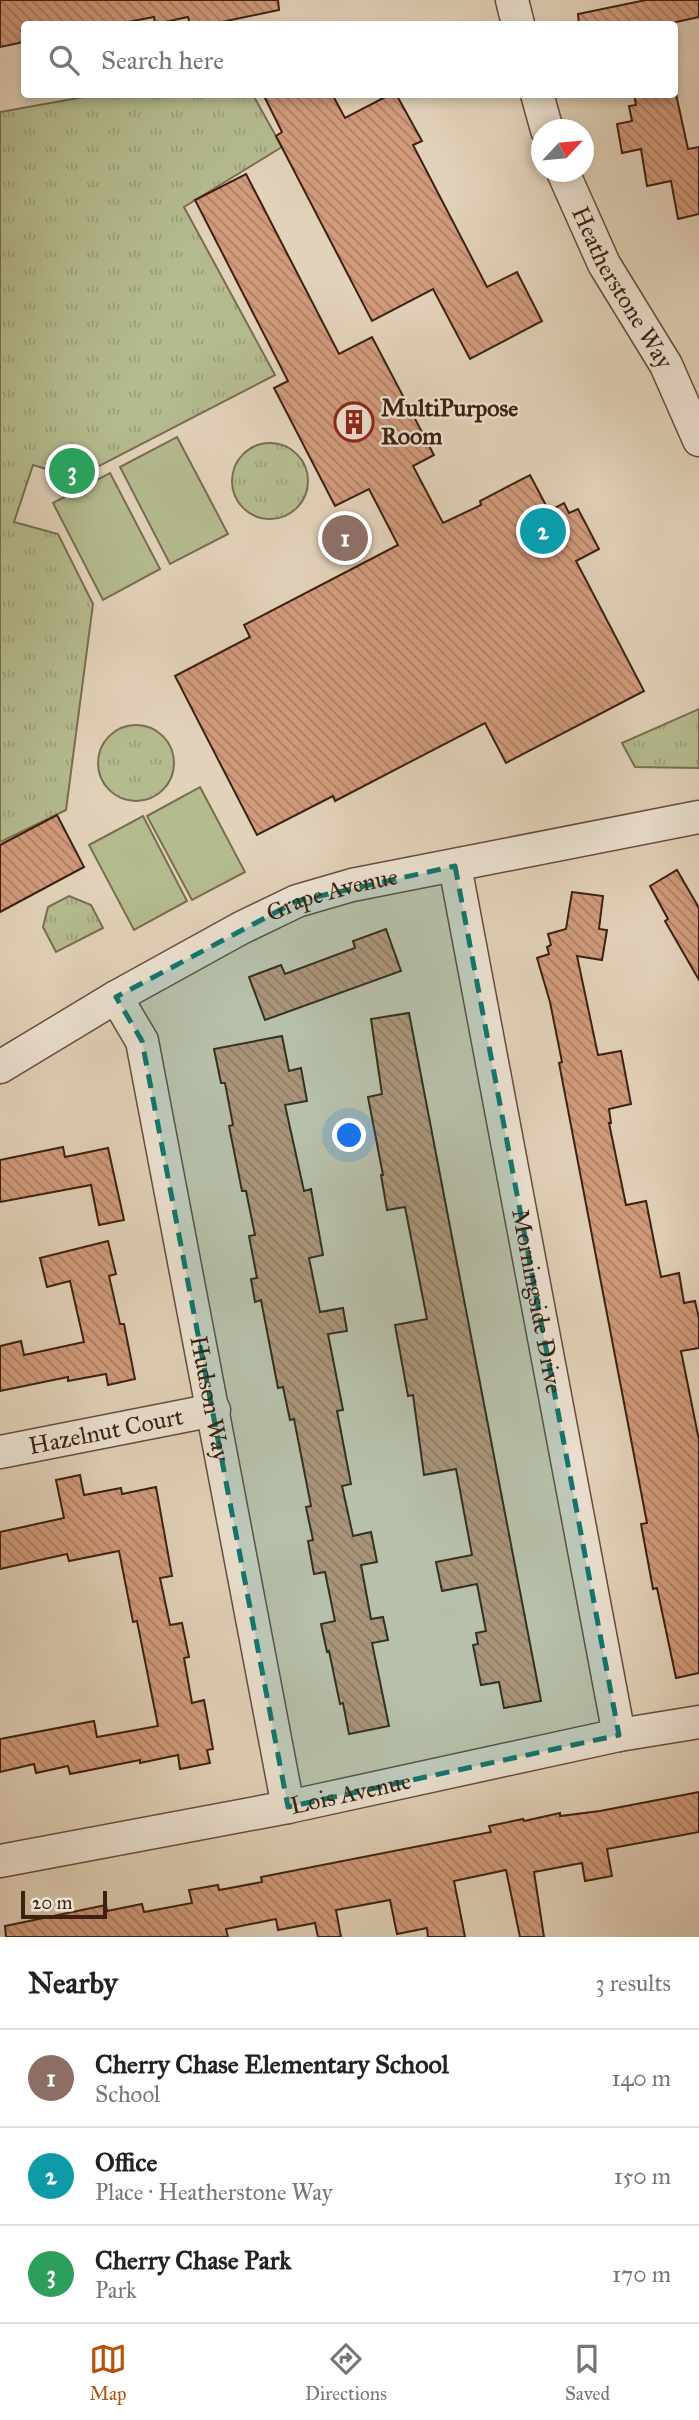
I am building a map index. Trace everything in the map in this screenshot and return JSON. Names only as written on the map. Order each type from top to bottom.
[{"type":"street","points":[[512,0],[517,21]]},
{"type":"street","points":[[538,98],[544,119]]},
{"type":"street","name":"Heatherstone Way","points":[[567,182],[604,264],[666,365],[699,439]]},
{"type":"street","name":"Grape Avenue","points":[[0,1067],[116,996],[241,928],[297,901],[352,886],[699,817]]},
{"type":"street","name":"Morningside Drive","points":[[455,866],[619,1735]]},
{"type":"street","name":"Hudson Way","points":[[116,996],[142,1041],[288,1807]]},
{"type":"street","name":"Hazelnut Court","points":[[0,1452],[214,1410]]},
{"type":"street","name":"Lois Avenue","points":[[0,1861],[288,1807],[619,1735],[699,1722]]},
{"type":"highlighted area","points":[[455,866],[619,1735],[288,1807],[142,1041],[116,997],[297,901]]},
{"type":"green space","points":[[78,98],[255,98],[282,147],[184,207],[275,375],[76,478],[33,465],[14,522],[58,534],[93,604],[66,810],[0,842],[0,112]]},
{"type":"green space","points":[[177,437],[228,534],[170,564],[120,467]]},
{"type":"green space","points":[[263,443],[277,443],[291,449],[302,460],[308,481],[305,496],[297,508],[277,519],[263,519],[249,513],[238,502],[232,488],[232,474],[238,460],[249,449]]},
{"type":"green space","points":[[110,473],[160,569],[103,600],[53,503]]},
{"type":"green space","points":[[699,709],[699,768],[635,767],[622,743]]},
{"type":"green space","points":[[129,725],[143,725],[157,731],[168,742],[174,763],[171,778],[163,790],[143,801],[129,801],[115,795],[104,784],[98,770],[98,756],[104,742],[115,731]]},
{"type":"green space","points":[[200,787],[245,872],[192,900],[147,816]]},
{"type":"green space","points":[[143,816],[187,901],[134,930],[89,845]]},
{"type":"green space","points":[[69,896],[91,905],[103,928],[56,952],[43,927],[48,907]]},
{"type":"building","points":[[0,0],[278,0],[279,10],[226,21],[189,21],[188,17],[155,21],[154,17],[133,21],[21,21],[21,43],[0,47]]},
{"type":"building","points":[[646,0],[699,0],[699,17],[678,22],[579,21],[578,14]]},
{"type":"building","points":[[265,98],[334,98],[345,118],[383,98],[398,98],[422,141],[413,145],[487,287],[517,272],[542,321],[470,359],[433,289],[372,321],[276,136],[282,132]]},
{"type":"building","points":[[635,98],[677,98],[688,149],[699,147],[699,214],[678,219],[671,181],[647,186],[641,149],[622,153],[617,124],[632,121],[629,106],[636,105]]},
{"type":"building","points":[[246,174],[339,354],[372,337],[434,455],[413,466],[443,523],[481,505],[480,501],[530,475],[549,511],[564,503],[569,513],[578,509],[599,549],[576,561],[644,691],[506,763],[485,723],[335,801],[333,796],[257,835],[175,676],[250,637],[244,625],[398,545],[369,489],[335,506],[274,388],[288,381],[195,200]]},
{"type":"building","points":[[57,815],[84,867],[0,912],[0,845]]},
{"type":"building","points":[[677,870],[699,908],[699,980],[665,921],[668,919],[650,886]]},
{"type":"building","points":[[572,892],[603,896],[599,929],[607,930],[602,960],[577,956],[598,1055],[621,1051],[631,1104],[609,1109],[609,1123],[626,1205],[646,1201],[661,1277],[679,1273],[684,1303],[695,1301],[699,1318],[699,1348],[681,1351],[699,1440],[699,1673],[676,1678],[657,1588],[653,1589],[641,1524],[647,1523],[559,1063],[562,1062],[550,1002],[537,958],[549,954],[547,947],[551,945],[548,934],[566,929]]},
{"type":"building","points":[[386,929],[401,971],[265,1020],[249,977],[281,965],[285,974],[355,948],[353,941]]},
{"type":"building","points":[[409,1013],[541,1701],[504,1708],[499,1682],[481,1685],[473,1645],[478,1644],[476,1633],[486,1631],[477,1584],[442,1591],[436,1562],[472,1555],[456,1469],[424,1475],[413,1395],[408,1396],[395,1325],[427,1319],[405,1207],[387,1210],[368,1097],[382,1094],[371,1019]]},
{"type":"building","points":[[282,1036],[289,1071],[301,1068],[307,1101],[285,1105],[304,1191],[311,1189],[323,1255],[309,1258],[320,1312],[343,1308],[347,1331],[328,1334],[343,1410],[337,1411],[351,1484],[342,1486],[353,1536],[371,1532],[377,1562],[361,1565],[371,1619],[383,1617],[388,1640],[372,1643],[389,1726],[349,1734],[321,1624],[335,1621],[325,1572],[314,1574],[308,1541],[313,1540],[306,1507],[311,1506],[294,1419],[290,1420],[283,1387],[278,1388],[261,1300],[255,1302],[251,1279],[257,1278],[249,1236],[255,1235],[246,1191],[242,1191],[229,1126],[233,1125],[225,1083],[221,1083],[214,1049]]},
{"type":"building","points":[[63,1147],[65,1157],[108,1148],[124,1220],[99,1225],[91,1185],[0,1202],[0,1160]]},
{"type":"building","points":[[108,1241],[116,1274],[109,1276],[120,1324],[124,1324],[135,1379],[108,1385],[106,1374],[68,1381],[68,1377],[0,1391],[0,1346],[21,1341],[24,1355],[84,1342],[70,1281],[47,1287],[40,1258]]},
{"type":"building","points":[[80,1475],[84,1495],[121,1488],[122,1494],[156,1487],[172,1576],[160,1578],[170,1625],[182,1623],[189,1657],[184,1658],[192,1703],[204,1700],[213,1749],[207,1750],[210,1763],[180,1769],[178,1755],[70,1774],[68,1766],[36,1773],[34,1764],[0,1772],[0,1739],[94,1721],[97,1737],[158,1726],[137,1621],[133,1622],[119,1551],[69,1561],[67,1554],[0,1569],[0,1532],[64,1518],[56,1480]]},
{"type":"building","points":[[699,1792],[699,1832],[607,1849],[612,1876],[585,1881],[582,1863],[534,1872],[544,1937],[520,1937],[506,1870],[454,1881],[465,1937],[428,1937],[427,1928],[397,1934],[390,1900],[336,1910],[341,1937],[318,1937],[315,1923],[278,1930],[276,1919],[226,1929],[228,1937],[6,1937],[5,1926],[106,1905],[107,1911],[142,1904],[144,1912],[192,1903],[189,1890],[218,1885],[219,1890],[262,1882],[261,1877],[491,1832],[489,1826],[523,1819],[524,1821],[560,1813],[560,1816],[600,1811]]},
{"type":"place","name":"MultiPurpose Room","points":[[354,422]]},
{"type":"place","name":"Cherry Chase Park","points":[[72,471]]},
{"type":"place","name":"Office","points":[[543,531]]},
{"type":"place","name":"Cherry Chase Elementary School","points":[[345,538]]}]
